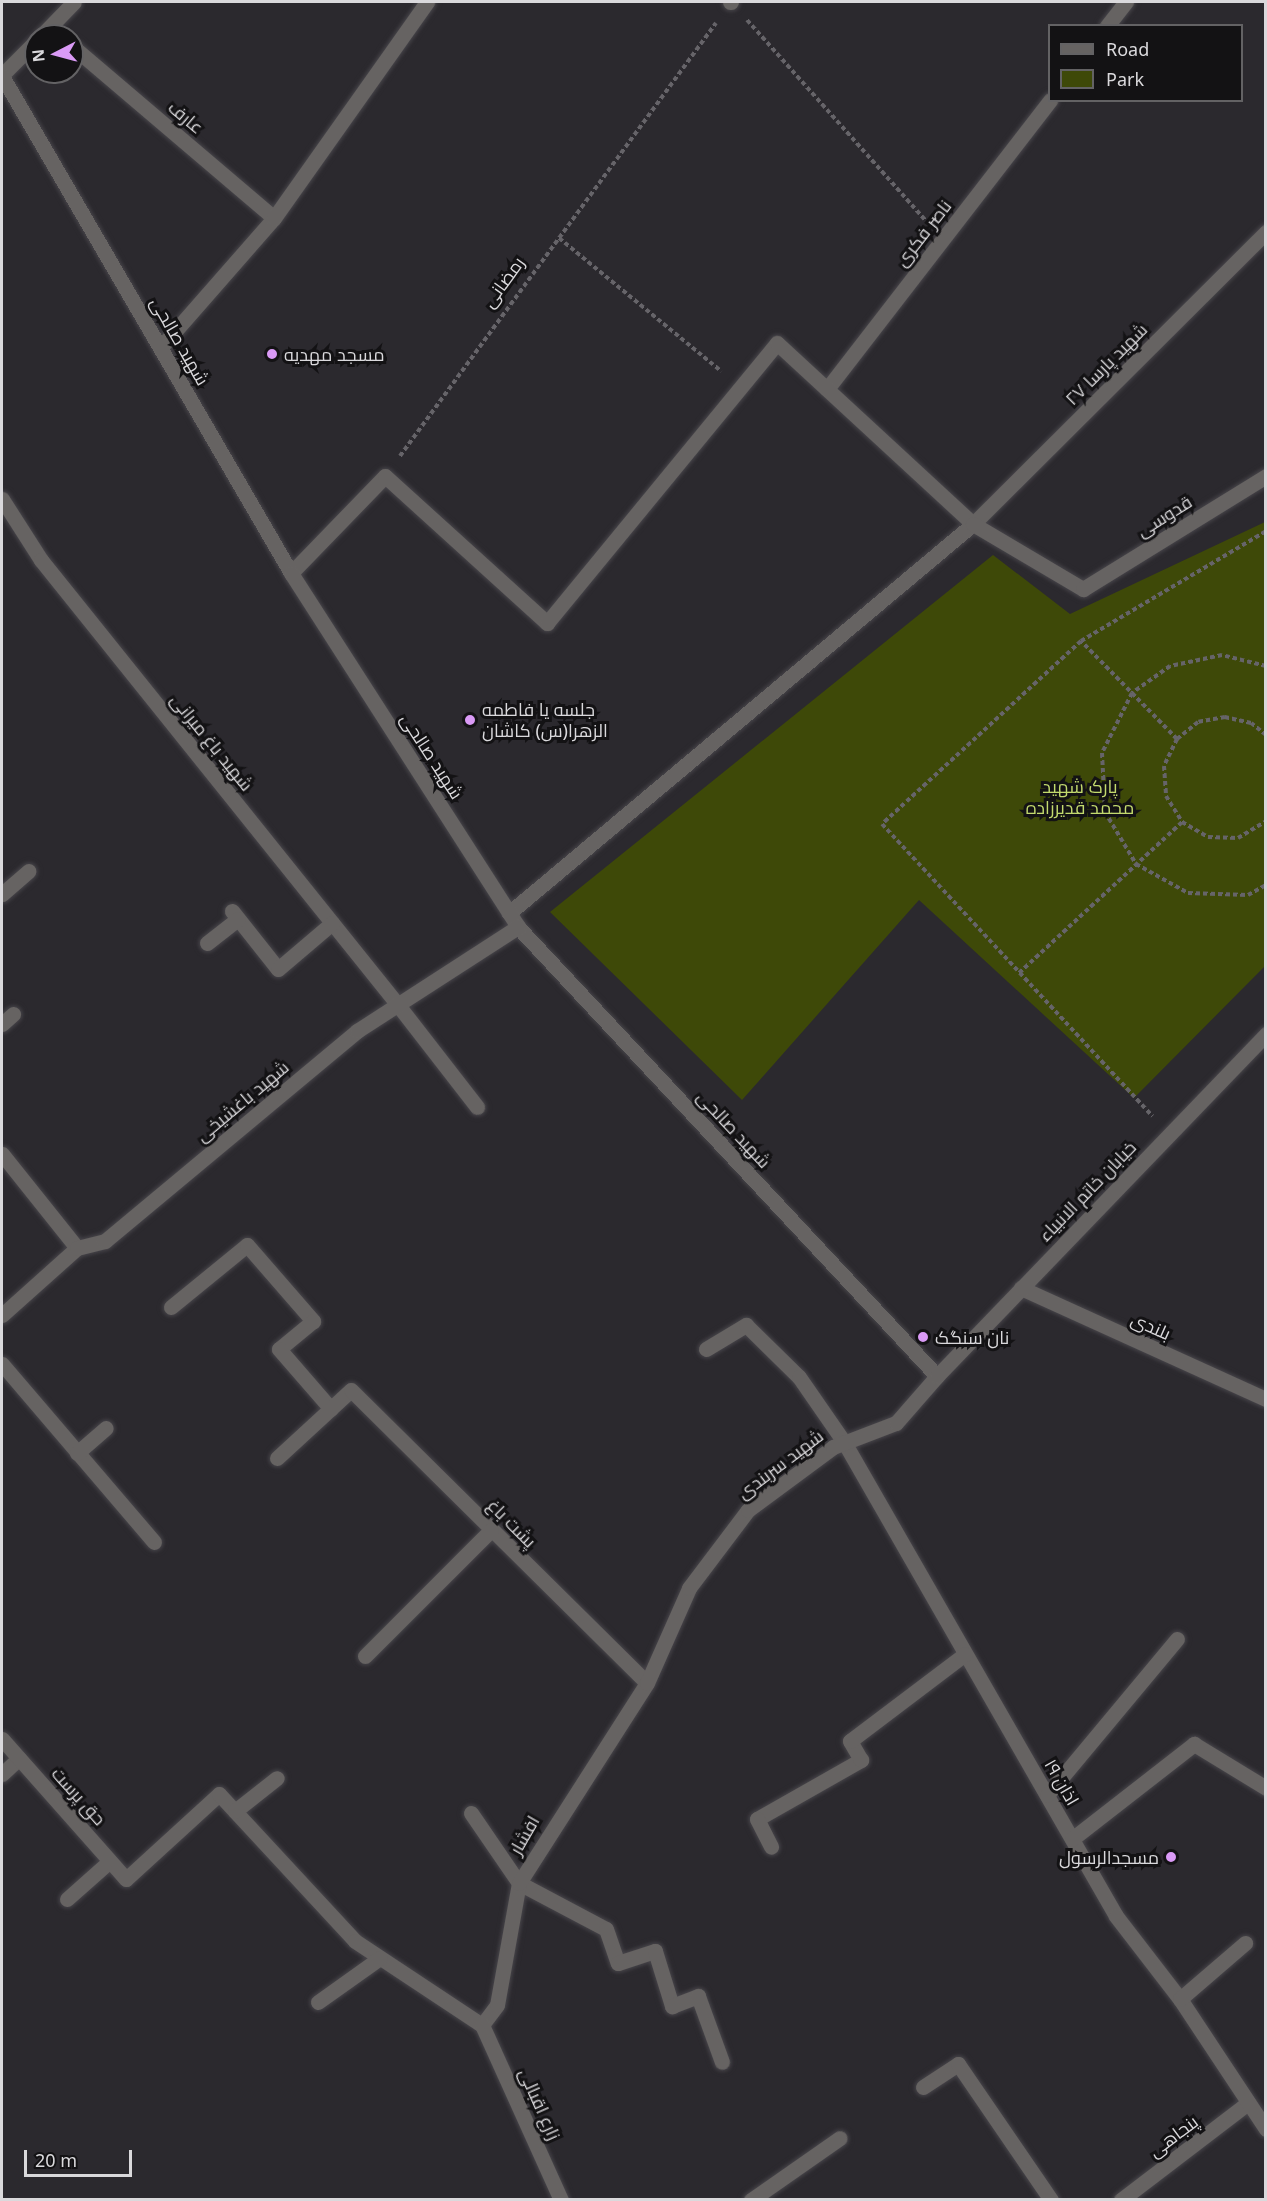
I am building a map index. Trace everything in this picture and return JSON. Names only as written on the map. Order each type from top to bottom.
[{"type":"street","points":[[57,24],[74,2]]},
{"type":"street","points":[[161,347],[274,218],[427,2]]},
{"type":"street","points":[[1108,24],[1121,3]]},
{"type":"street","points":[[2,76],[24,53]]},
{"type":"street","name":"عارف","points":[[84,56],[274,218]]},
{"type":"street","name":"شهید صالحی","points":[[2,76],[291,573],[518,927],[937,1376]]},
{"type":"street","name":"ناصر فکری","points":[[828,389],[1048,102]]},
{"type":"street","name":"شهید پارسا ۲۷","points":[[509,913],[974,525],[1266,232]]},
{"type":"street","points":[[291,573],[385,476],[548,623],[777,343],[974,525]]},
{"type":"street","name":"قدوسی","points":[[974,525],[1083,589],[1266,476]]},
{"type":"street","name":"شهید باغ میرانی","points":[[2,499],[41,560],[477,1107]]},
{"type":"street","points":[[2,894],[28,872]]},
{"type":"street","points":[[207,943],[235,915],[278,969],[332,923]]},
{"type":"street","name":"شهید باغشیخی","points":[[2,1315],[77,1248],[105,1241],[357,1031],[518,927]]},
{"type":"street","name":"خیابان خاتم الانبیاء","points":[[937,1376],[1266,1034]]},
{"type":"street","points":[[2,1154],[77,1248]]},
{"type":"street","points":[[171,1307],[247,1245],[313,1321],[279,1349],[331,1409],[277,1458]]},
{"type":"street","name":"بلندی","points":[[1021,1288],[1266,1399]]},
{"type":"street","name":"اذان ۱۹","points":[[706,1349],[746,1325],[799,1377],[844,1442],[1116,1916],[1180,1999],[1266,2129]]},
{"type":"street","points":[[2,1365],[154,1542]]},
{"type":"street","name":"شهید سربندی","points":[[647,1683],[689,1588],[748,1510],[844,1442],[896,1423],[937,1376]]},
{"type":"street","name":"پشت باغ","points":[[331,1409],[351,1390],[647,1683]]},
{"type":"street","points":[[77,1453],[106,1428]]},
{"type":"street","points":[[365,1656],[491,1530]]},
{"type":"street","points":[[1047,1795],[1177,1639]]},
{"type":"street","points":[[771,1847],[758,1819],[861,1761],[850,1741],[965,1654]]},
{"type":"street","name":"افشار","points":[[482,2025],[496,2005],[519,1883],[647,1683]]},
{"type":"street","name":"حق پرست","points":[[2,1739],[126,1879],[219,1794],[236,1811]]},
{"type":"street","points":[[1072,1839],[1194,1744],[1266,1788]]},
{"type":"street","points":[[2,1774],[19,1758]]},
{"type":"street","points":[[277,1778],[236,1811],[355,1941],[482,2025]]},
{"type":"street","points":[[471,1813],[519,1883],[606,1929],[618,1963],[655,1951],[672,2006],[698,1996],[722,2062]]},
{"type":"street","points":[[67,1899],[110,1860]]},
{"type":"street","points":[[1180,1999],[1245,1943]]},
{"type":"street","points":[[318,2002],[380,1958]]},
{"type":"street","name":"زارع اقبالی","points":[[482,2025],[561,2199]]},
{"type":"street","points":[[923,2087],[958,2064],[1051,2199]]},
{"type":"street","name":"پنجاهی","points":[[1121,2199],[1138,2194],[1248,2103]]},
{"type":"street","points":[[751,2199],[840,2138]]},
{"type":"path","name":"رمضانی","points":[[385,476],[731,2]]},
{"type":"path","points":[[731,2],[943,240]]},
{"type":"path","points":[[559,238],[741,387]]},
{"type":"path","points":[[1169,1135],[882,824],[1081,641],[1266,531]]},
{"type":"path","points":[[1081,641],[1177,739]]},
{"type":"path","points":[[1266,666],[1222,655],[1170,666],[1132,693],[1102,753],[1105,812],[1136,864],[1188,893],[1248,895],[1266,885]]},
{"type":"path","points":[[1265,823],[1238,838],[1208,837],[1182,822],[1166,796],[1164,766],[1177,739],[1198,722],[1225,717],[1251,723],[1266,735]]},
{"type":"path","points":[[1019,973],[1182,822]]},
{"type":"green space","name":"پارک شهید محمد قدیرزاده","points":[[1265,522],[1265,966],[1134,1098],[919,900],[742,1100],[550,912],[993,555],[1070,614]]},
{"type":"place","name":"مسجد مهدیه","points":[[272,354]]},
{"type":"place","name":"جلسه یا فاطمه الزهرا(س) کاشان","points":[[470,720]]},
{"type":"place","name":"نان سنگک","points":[[923,1337]]},
{"type":"place","name":"مسجدالرسول","points":[[1171,1857]]}]
